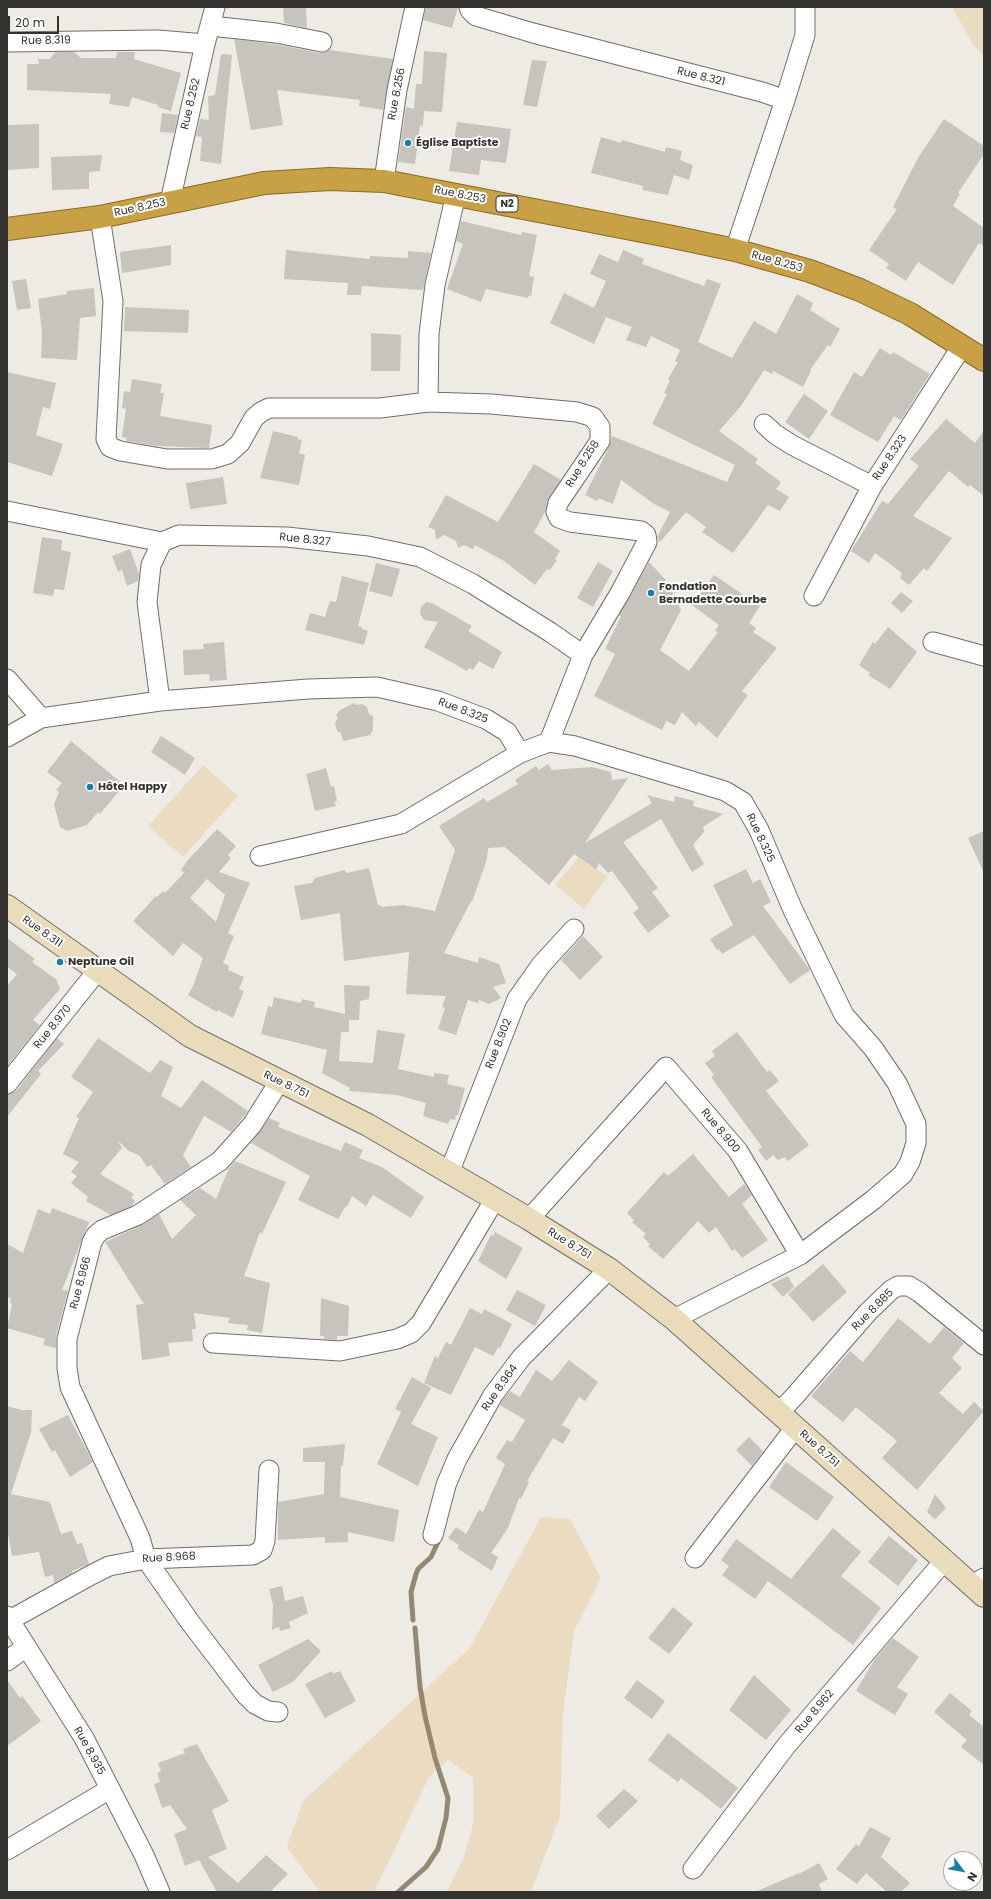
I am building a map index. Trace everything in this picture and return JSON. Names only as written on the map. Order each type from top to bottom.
[{"type":"highway","name":"Rue 8.253","points":[[7,229],[100,217],[264,183],[330,179],[384,181],[735,250],[810,271],[860,290],[910,314],[984,360]]},
{"type":"main road","name":"Rue 8.311","points":[[7,906],[98,970]]},
{"type":"main road","name":"Rue 8.751","points":[[98,970],[190,1036],[279,1082],[368,1125],[529,1219],[609,1269],[674,1318],[944,1561],[980,1587]]},
{"type":"street","name":"Rue 8.252","points":[[170,202],[205,44],[215,7]]},
{"type":"street","name":"Rue 8.256","points":[[384,181],[393,110],[416,7]]},
{"type":"street","name":"Rue 8.321","points":[[469,7],[476,16],[646,63],[762,92],[785,100]]},
{"type":"street","points":[[735,250],[805,35],[806,7]]},
{"type":"street","points":[[211,26],[276,33],[322,42]]},
{"type":"street","name":"Rue 8.319","points":[[7,42],[158,40],[205,44]]},
{"type":"street","points":[[100,217],[113,301],[106,439],[110,447],[120,451],[167,459],[212,459],[228,454],[240,443],[254,418],[269,408],[380,408],[428,402],[430,334],[435,285],[456,194]]},
{"type":"street","name":"Rue 8.323","points":[[764,424],[774,434],[792,445],[872,486],[962,346]]},
{"type":"street","name":"Rue 8.258","points":[[428,402],[491,404],[577,412],[594,417],[600,427],[600,441],[558,502],[556,512],[559,518],[570,522],[642,531],[646,535],[646,542],[620,593],[583,655],[550,742]]},
{"type":"street","points":[[814,596],[872,486]]},
{"type":"street","points":[[7,511],[162,542],[152,566],[147,602],[160,701]]},
{"type":"street","name":"Rue 8.327","points":[[162,542],[179,535],[288,537],[368,546],[420,557],[473,584],[550,632],[583,655]]},
{"type":"street","points":[[932,642],[984,656]]},
{"type":"street","points":[[7,679],[41,718],[7,737]]},
{"type":"street","name":"Rue 8.325","points":[[41,718],[160,701],[308,689],[377,687],[438,701],[486,719],[507,732],[520,753],[550,742],[575,746],[725,791],[743,802],[759,830],[793,910],[844,1015],[873,1048],[896,1083],[916,1124],[916,1143],[910,1162],[904,1174],[873,1200],[800,1254]]},
{"type":"street","points":[[260,856],[401,824],[520,753]]},
{"type":"street","name":"Rue 8.902","points":[[450,1173],[517,999],[541,965],[574,929]]},
{"type":"street","name":"Rue 8.970","points":[[7,1084],[98,970]]},
{"type":"street","name":"Rue 8.900","points":[[529,1219],[666,1067],[738,1151],[800,1254]]},
{"type":"street","name":"Rue 8.966","points":[[278,1712],[268,1711],[255,1704],[245,1694],[190,1622],[146,1558],[140,1538],[70,1387],[67,1368],[66,1339],[92,1242],[96,1236],[102,1230],[138,1215],[220,1161],[252,1125],[279,1082]]},
{"type":"street","points":[[213,1343],[340,1351],[398,1339],[411,1333],[421,1323],[495,1199]]},
{"type":"street","points":[[674,1318],[800,1254]]},
{"type":"street","name":"Rue 8.964","points":[[433,1535],[446,1485],[457,1459],[493,1395],[521,1358],[609,1269]]},
{"type":"street","name":"Rue 8.885","points":[[778,1413],[793,1398],[868,1312],[891,1290],[898,1286],[909,1286],[919,1292],[984,1345]]},
{"type":"street","points":[[695,1558],[795,1428]]},
{"type":"street","name":"Rue 8.968","points":[[8,1618],[109,1566],[146,1558],[253,1555],[262,1550],[265,1541],[269,1470]]},
{"type":"street","name":"Rue 8.962","points":[[693,1869],[786,1746],[944,1561]]},
{"type":"street","name":"Rue 8.935","points":[[8,1618],[84,1738],[144,1855],[160,1892]]},
{"type":"street","points":[[7,1661],[26,1647]]},
{"type":"street","points":[[7,1850],[110,1789]]},
{"type":"shaded area","points":[[952,7],[984,7],[984,56],[974,46]]},
{"type":"shaded area","points":[[203,765],[238,796],[183,857],[148,826]]},
{"type":"shaded area","points":[[578,858],[608,876],[584,909],[555,885]]},
{"type":"shaded area","points":[[541,1517],[570,1519],[601,1578],[574,1631],[563,1714],[560,1816],[531,1892],[447,1892],[464,1857],[473,1824],[473,1778],[448,1760],[429,1777],[374,1892],[320,1892],[287,1847],[303,1801],[469,1649]]},
{"type":"building","points":[[283,7],[306,7],[307,28],[284,23]]},
{"type":"building","points":[[426,7],[458,7],[452,28],[423,20]]},
{"type":"building","points":[[234,39],[274,44],[320,53],[330,50],[393,59],[383,110],[359,106],[360,100],[277,90],[283,125],[251,130]]},
{"type":"building","points":[[424,51],[447,53],[442,112],[424,111],[423,126],[420,125],[415,164],[398,162],[406,107],[414,109],[416,84],[422,84]]},
{"type":"building","points":[[55,52],[74,52],[81,58],[116,58],[117,52],[135,52],[134,59],[181,73],[171,111],[157,107],[158,105],[132,97],[129,107],[109,104],[111,94],[27,90],[27,64],[39,64],[38,59],[50,59]]},
{"type":"building","points":[[221,54],[232,55],[221,164],[200,161],[202,137],[196,136],[200,119],[209,120],[208,96],[215,95]]},
{"type":"building","points":[[532,60],[547,61],[537,107],[523,105]]},
{"type":"building","points":[[162,113],[178,115],[174,133],[160,132]]},
{"type":"building","points":[[944,119],[984,146],[984,154],[958,193],[960,194],[953,206],[984,228],[984,246],[979,243],[953,285],[918,262],[906,281],[886,268],[889,264],[869,250],[897,209],[893,207],[918,158]]},
{"type":"building","points":[[457,122],[511,129],[506,163],[481,160],[479,175],[449,171]]},
{"type":"building","points":[[39,124],[39,168],[7,170],[7,125]]},
{"type":"building","points":[[601,137],[621,143],[622,140],[665,152],[666,147],[682,151],[680,160],[693,165],[689,180],[674,175],[668,195],[642,190],[643,186],[591,173]]},
{"type":"building","points":[[102,155],[100,171],[89,172],[89,189],[52,190],[51,157]]},
{"type":"building","points":[[461,221],[521,235],[522,232],[537,235],[529,276],[534,277],[531,296],[529,295],[528,298],[486,289],[481,302],[447,289],[463,244],[456,241]]},
{"type":"building","points":[[171,245],[171,265],[122,273],[120,252]]},
{"type":"building","points":[[286,250],[370,259],[370,256],[408,258],[408,251],[431,253],[423,290],[362,286],[361,295],[347,295],[348,283],[284,279]]},
{"type":"building","points":[[623,250],[644,259],[642,264],[704,286],[707,279],[721,284],[698,342],[732,358],[754,321],[776,334],[797,294],[813,303],[810,310],[840,329],[830,347],[828,345],[810,370],[811,371],[803,387],[773,371],[772,374],[764,370],[741,406],[719,431],[758,459],[755,463],[781,482],[776,489],[789,497],[780,511],[768,505],[733,553],[702,532],[706,527],[686,512],[660,542],[657,537],[670,512],[654,504],[621,480],[613,504],[598,498],[597,501],[585,495],[609,447],[612,436],[727,482],[735,465],[652,424],[667,394],[664,393],[670,380],[668,379],[678,362],[675,361],[680,350],[651,336],[646,347],[626,340],[632,327],[606,317],[594,344],[550,323],[564,293],[594,308],[606,281],[590,274],[599,254],[618,262]]},
{"type":"building","points":[[26,279],[31,308],[17,310],[12,281]]},
{"type":"building","points":[[94,288],[96,316],[80,318],[77,360],[41,358],[42,332],[38,299],[67,294],[67,291]]},
{"type":"building","points":[[125,307],[189,310],[188,333],[124,331]]},
{"type":"building","points":[[371,333],[401,335],[400,371],[371,371]]},
{"type":"building","points":[[880,348],[891,355],[893,352],[930,374],[901,420],[894,416],[878,442],[830,415],[854,372],[862,377]]},
{"type":"building","points":[[7,372],[56,383],[50,409],[43,407],[36,435],[63,444],[52,476],[7,462]]},
{"type":"building","points":[[132,379],[162,384],[160,393],[164,393],[160,416],[212,425],[209,448],[157,446],[126,441],[127,438],[122,437],[126,409],[122,408],[124,391],[130,392]]},
{"type":"building","points":[[804,394],[828,411],[809,439],[785,422]]},
{"type":"building","points":[[946,419],[975,443],[984,430],[984,496],[970,485],[968,487],[949,471],[913,516],[952,538],[927,571],[924,568],[909,585],[900,578],[902,573],[875,553],[869,563],[851,551],[882,501],[888,504],[919,466],[910,459]]},
{"type":"building","points":[[273,431],[298,437],[297,439],[302,440],[299,453],[305,455],[299,485],[260,478]]},
{"type":"building","points":[[534,464],[561,480],[549,497],[545,512],[534,532],[560,551],[555,559],[557,560],[550,570],[547,569],[535,585],[504,561],[475,545],[473,549],[464,545],[458,548],[456,541],[444,535],[436,540],[435,530],[428,527],[446,495],[498,522]]},
{"type":"building","points":[[223,477],[227,504],[190,509],[186,483]]},
{"type":"building","points":[[42,537],[62,540],[61,550],[71,552],[64,590],[54,589],[53,596],[33,593]]},
{"type":"building","points":[[130,549],[139,574],[138,581],[127,586],[122,570],[118,572],[112,556]]},
{"type":"building","points":[[598,562],[613,571],[593,607],[577,598]]},
{"type":"building","points":[[649,562],[665,579],[681,610],[660,650],[689,671],[718,632],[715,631],[719,625],[692,605],[714,575],[760,606],[749,623],[756,628],[753,632],[777,648],[742,691],[748,695],[717,738],[699,722],[696,726],[682,712],[675,725],[666,721],[662,730],[594,696],[615,654],[605,649],[621,616],[619,615]]},
{"type":"building","points":[[376,563],[400,569],[392,597],[369,591]]},
{"type":"building","points":[[342,576],[369,583],[358,626],[368,631],[364,645],[305,630],[310,613],[325,617],[330,601],[336,602]]},
{"type":"building","points":[[901,592],[913,601],[902,613],[891,603]]},
{"type":"building","points":[[426,602],[432,603],[472,626],[468,631],[502,652],[493,669],[479,661],[473,670],[469,668],[467,671],[424,647],[438,622],[424,620],[420,614],[421,607]]},
{"type":"building","points":[[888,627],[917,652],[890,689],[868,675],[870,673],[859,665],[873,642],[875,644]]},
{"type":"building","points":[[224,642],[227,680],[210,681],[209,674],[184,675],[183,650],[204,649],[203,644]]},
{"type":"building","points":[[354,703],[356,705],[362,704],[367,707],[369,714],[373,716],[373,730],[370,735],[343,741],[341,733],[337,731],[335,723],[338,718],[336,715],[340,710]]},
{"type":"building","points":[[161,736],[195,758],[185,775],[151,752]]},
{"type":"building","name":"Hôtel Happy","points":[[71,741],[124,785],[100,814],[98,812],[87,825],[67,831],[60,827],[54,804],[59,792],[56,790],[62,783],[47,772]]},
{"type":"building","points":[[548,764],[552,770],[592,767],[611,772],[612,780],[628,778],[585,843],[652,803],[647,795],[674,802],[675,796],[694,801],[693,806],[723,814],[703,827],[704,832],[693,845],[704,864],[692,872],[661,819],[623,842],[658,888],[652,892],[670,916],[648,933],[633,913],[639,908],[612,871],[608,873],[599,863],[596,869],[574,854],[549,885],[505,847],[488,848],[487,859],[472,902],[471,901],[444,953],[478,963],[479,957],[499,964],[506,983],[493,987],[501,998],[489,1004],[479,1000],[478,1003],[468,1000],[456,1035],[438,1029],[445,1008],[442,1007],[446,996],[406,994],[409,952],[344,961],[340,913],[301,920],[294,886],[312,883],[315,878],[344,870],[347,873],[369,868],[378,905],[381,907],[403,905],[435,911],[455,850],[439,826],[484,798],[487,802],[518,784],[515,780],[536,766],[539,770]]},
{"type":"building","points":[[326,768],[331,787],[334,786],[337,801],[334,802],[336,806],[315,811],[306,774]]},
{"type":"building","points":[[217,829],[236,846],[228,855],[231,858],[219,872],[250,883],[228,933],[234,936],[223,963],[229,966],[228,970],[244,977],[239,989],[244,991],[233,1018],[218,1010],[217,1012],[188,995],[193,986],[203,958],[183,943],[173,956],[133,921],[156,896],[157,897],[163,891],[165,893],[184,873],[181,870],[188,860]],"holes":[[[207,879],[225,895],[216,922],[190,898]]]},
{"type":"building","points":[[984,831],[984,873],[968,838]]},
{"type":"building","points":[[746,869],[753,883],[760,879],[771,902],[763,906],[810,970],[790,984],[754,935],[722,954],[719,949],[717,950],[710,939],[733,925],[713,885]]},
{"type":"building","points":[[583,936],[603,957],[580,980],[561,960]]},
{"type":"building","points":[[7,938],[35,959],[32,962],[56,979],[60,989],[33,1020],[40,1025],[7,1066],[7,986],[17,974],[7,967]]},
{"type":"building","points":[[344,985],[370,986],[369,999],[360,1001],[359,1020],[349,1020],[349,1032],[341,1032],[339,1061],[373,1063],[377,1030],[405,1034],[398,1069],[434,1077],[434,1073],[449,1075],[447,1084],[465,1088],[458,1115],[456,1115],[455,1120],[450,1119],[448,1124],[423,1116],[426,1103],[397,1095],[349,1091],[350,1088],[322,1073],[327,1050],[261,1034],[268,1006],[272,1007],[274,997],[301,1003],[302,999],[315,1002],[314,1007],[345,1014]]},
{"type":"building","points":[[737,1032],[767,1072],[770,1070],[779,1081],[766,1091],[809,1145],[788,1161],[785,1157],[778,1160],[773,1155],[766,1161],[758,1150],[762,1147],[711,1077],[714,1075],[705,1063],[715,1056],[712,1051]]},
{"type":"building","points":[[57,1038],[64,1044],[38,1071],[41,1074],[7,1117],[7,1095],[16,1091]]},
{"type":"building","points":[[98,1038],[150,1073],[160,1060],[173,1067],[161,1096],[181,1108],[202,1080],[248,1111],[231,1132],[204,1116],[183,1155],[191,1167],[165,1184],[151,1165],[147,1167],[140,1156],[129,1151],[118,1141],[122,1148],[100,1174],[134,1194],[131,1198],[135,1200],[132,1206],[111,1215],[86,1201],[88,1197],[71,1183],[77,1176],[71,1172],[79,1162],[63,1154],[79,1118],[76,1117],[93,1092],[71,1077]]},
{"type":"building","points":[[269,1118],[280,1123],[278,1127],[341,1151],[345,1142],[363,1150],[359,1158],[382,1167],[424,1197],[411,1218],[373,1195],[366,1206],[352,1196],[347,1207],[346,1206],[338,1219],[298,1200],[310,1176],[251,1143]]},
{"type":"building","points":[[693,1154],[729,1197],[744,1184],[752,1195],[742,1204],[768,1240],[742,1258],[735,1249],[732,1251],[716,1227],[709,1233],[698,1221],[663,1259],[648,1246],[650,1244],[643,1237],[646,1234],[632,1222],[634,1220],[627,1213],[664,1172],[668,1176]]},
{"type":"building","points":[[235,1161],[286,1182],[262,1234],[260,1232],[244,1276],[270,1283],[262,1333],[247,1330],[248,1325],[228,1323],[230,1318],[194,1313],[196,1329],[192,1329],[193,1341],[168,1343],[170,1356],[142,1360],[136,1305],[144,1304],[105,1242],[142,1225],[159,1214],[172,1239],[196,1215],[180,1200],[200,1188],[216,1199],[229,1168]]},
{"type":"building","points":[[52,1208],[89,1222],[62,1290],[68,1291],[56,1336],[56,1348],[43,1345],[45,1339],[7,1328],[12,1304],[10,1303],[11,1299],[7,1297],[7,1244],[23,1253],[38,1209],[50,1214]]},
{"type":"building","points":[[495,1232],[523,1248],[506,1279],[478,1261],[491,1235],[493,1236]]},
{"type":"building","points":[[823,1264],[847,1292],[813,1322],[788,1294]]},
{"type":"building","points":[[788,1276],[794,1287],[783,1297],[771,1284]]},
{"type":"building","points":[[517,1290],[546,1305],[535,1326],[506,1310]]},
{"type":"building","points":[[321,1298],[349,1306],[348,1336],[337,1336],[337,1340],[324,1339],[324,1336],[320,1336]]},
{"type":"building","points":[[470,1308],[482,1314],[484,1309],[512,1324],[500,1348],[498,1347],[493,1356],[475,1347],[451,1395],[424,1383],[435,1356],[438,1358],[446,1342],[451,1345]]},
{"type":"building","points":[[898,1318],[930,1344],[944,1327],[964,1343],[952,1358],[962,1368],[939,1393],[963,1414],[974,1402],[984,1411],[917,1490],[882,1458],[897,1441],[856,1407],[843,1422],[811,1396],[850,1351],[863,1362]]},
{"type":"building","points":[[569,1360],[598,1382],[585,1401],[579,1397],[562,1425],[571,1430],[563,1444],[553,1438],[527,1481],[529,1482],[521,1499],[519,1498],[508,1528],[491,1553],[498,1557],[492,1571],[457,1548],[459,1545],[448,1538],[456,1527],[466,1534],[479,1510],[483,1512],[505,1464],[496,1458],[507,1440],[512,1442],[525,1420],[500,1405],[502,1401],[510,1391],[520,1397],[536,1370],[552,1381]]},
{"type":"building","points":[[412,1377],[431,1388],[411,1424],[438,1437],[418,1486],[377,1464],[401,1412],[395,1409]]},
{"type":"building","points":[[7,1406],[22,1410],[32,1410],[31,1432],[11,1494],[50,1502],[61,1534],[72,1531],[77,1544],[82,1543],[89,1564],[72,1571],[72,1573],[54,1583],[53,1575],[45,1577],[39,1552],[12,1556],[7,1528]]},
{"type":"building","points":[[68,1415],[93,1462],[70,1477],[55,1450],[52,1452],[39,1429]]},
{"type":"building","points":[[749,1437],[763,1451],[752,1466],[736,1450]]},
{"type":"building","points":[[345,1444],[343,1466],[341,1465],[340,1497],[399,1510],[394,1542],[348,1532],[348,1542],[325,1543],[325,1537],[278,1540],[278,1502],[324,1494],[325,1462],[303,1462],[303,1448]]},
{"type":"building","points":[[786,1462],[834,1497],[817,1521],[769,1487]]},
{"type":"building","points":[[935,1494],[946,1508],[935,1519],[927,1512]]},
{"type":"building","points":[[833,1528],[861,1552],[841,1576],[881,1608],[853,1645],[768,1581],[755,1599],[722,1575],[729,1566],[721,1560],[736,1539],[791,1579]]},
{"type":"building","points":[[889,1536],[918,1560],[898,1586],[868,1562]]},
{"type":"building","points":[[282,1586],[285,1601],[303,1596],[308,1613],[289,1622],[291,1628],[280,1631],[279,1627],[272,1630],[273,1605],[269,1589]]},
{"type":"building","points":[[673,1607],[693,1624],[669,1654],[648,1638]]},
{"type":"building","points":[[893,1638],[919,1657],[897,1687],[908,1694],[895,1715],[856,1691],[875,1659]]},
{"type":"building","points":[[308,1639],[321,1651],[293,1682],[273,1692],[258,1665]]},
{"type":"building","points":[[332,1671],[333,1674],[340,1671],[356,1701],[325,1718],[305,1684]]},
{"type":"building","points":[[754,1675],[791,1710],[766,1740],[729,1710]]},
{"type":"building","points":[[7,1680],[20,1698],[22,1696],[41,1721],[7,1746]]},
{"type":"building","points":[[637,1680],[665,1701],[652,1719],[624,1698]]},
{"type":"building","points":[[950,1693],[972,1711],[969,1715],[984,1727],[984,1765],[961,1747],[967,1740],[934,1712]]},
{"type":"building","points":[[668,1733],[738,1788],[721,1809],[681,1778],[678,1782],[648,1760]]},
{"type":"building","points":[[197,1744],[229,1801],[212,1810],[227,1849],[208,1857],[238,1883],[266,1855],[288,1874],[270,1892],[217,1892],[199,1860],[185,1866],[174,1834],[187,1829],[170,1805],[162,1808],[154,1784],[160,1782],[157,1773],[161,1771],[158,1763],[185,1753],[183,1749]]},
{"type":"building","points":[[624,1789],[638,1801],[609,1829],[596,1816]]},
{"type":"building","points":[[870,1827],[891,1838],[881,1857],[910,1883],[901,1892],[887,1892],[866,1873],[857,1884],[836,1869],[856,1844],[859,1846]]},
{"type":"building","points":[[819,1863],[828,1879],[819,1884],[822,1892],[755,1892],[799,1874]]},
{"type":"waterway","points":[[413,1620],[411,1592],[416,1574],[418,1569],[431,1557],[439,1540]]},
{"type":"waterway","points":[[398,1892],[426,1867],[438,1849],[446,1818],[448,1798],[435,1758],[425,1716],[420,1687],[415,1628]]},
{"type":"place","name":"Église Baptiste","points":[[408,143]]},
{"type":"place","name":"Fondation Bernadette Courbe","points":[[651,593]]},
{"type":"place","name":"Hôtel Happy","points":[[90,787]]},
{"type":"place","name":"Neptune Oil","points":[[60,962]]}]
